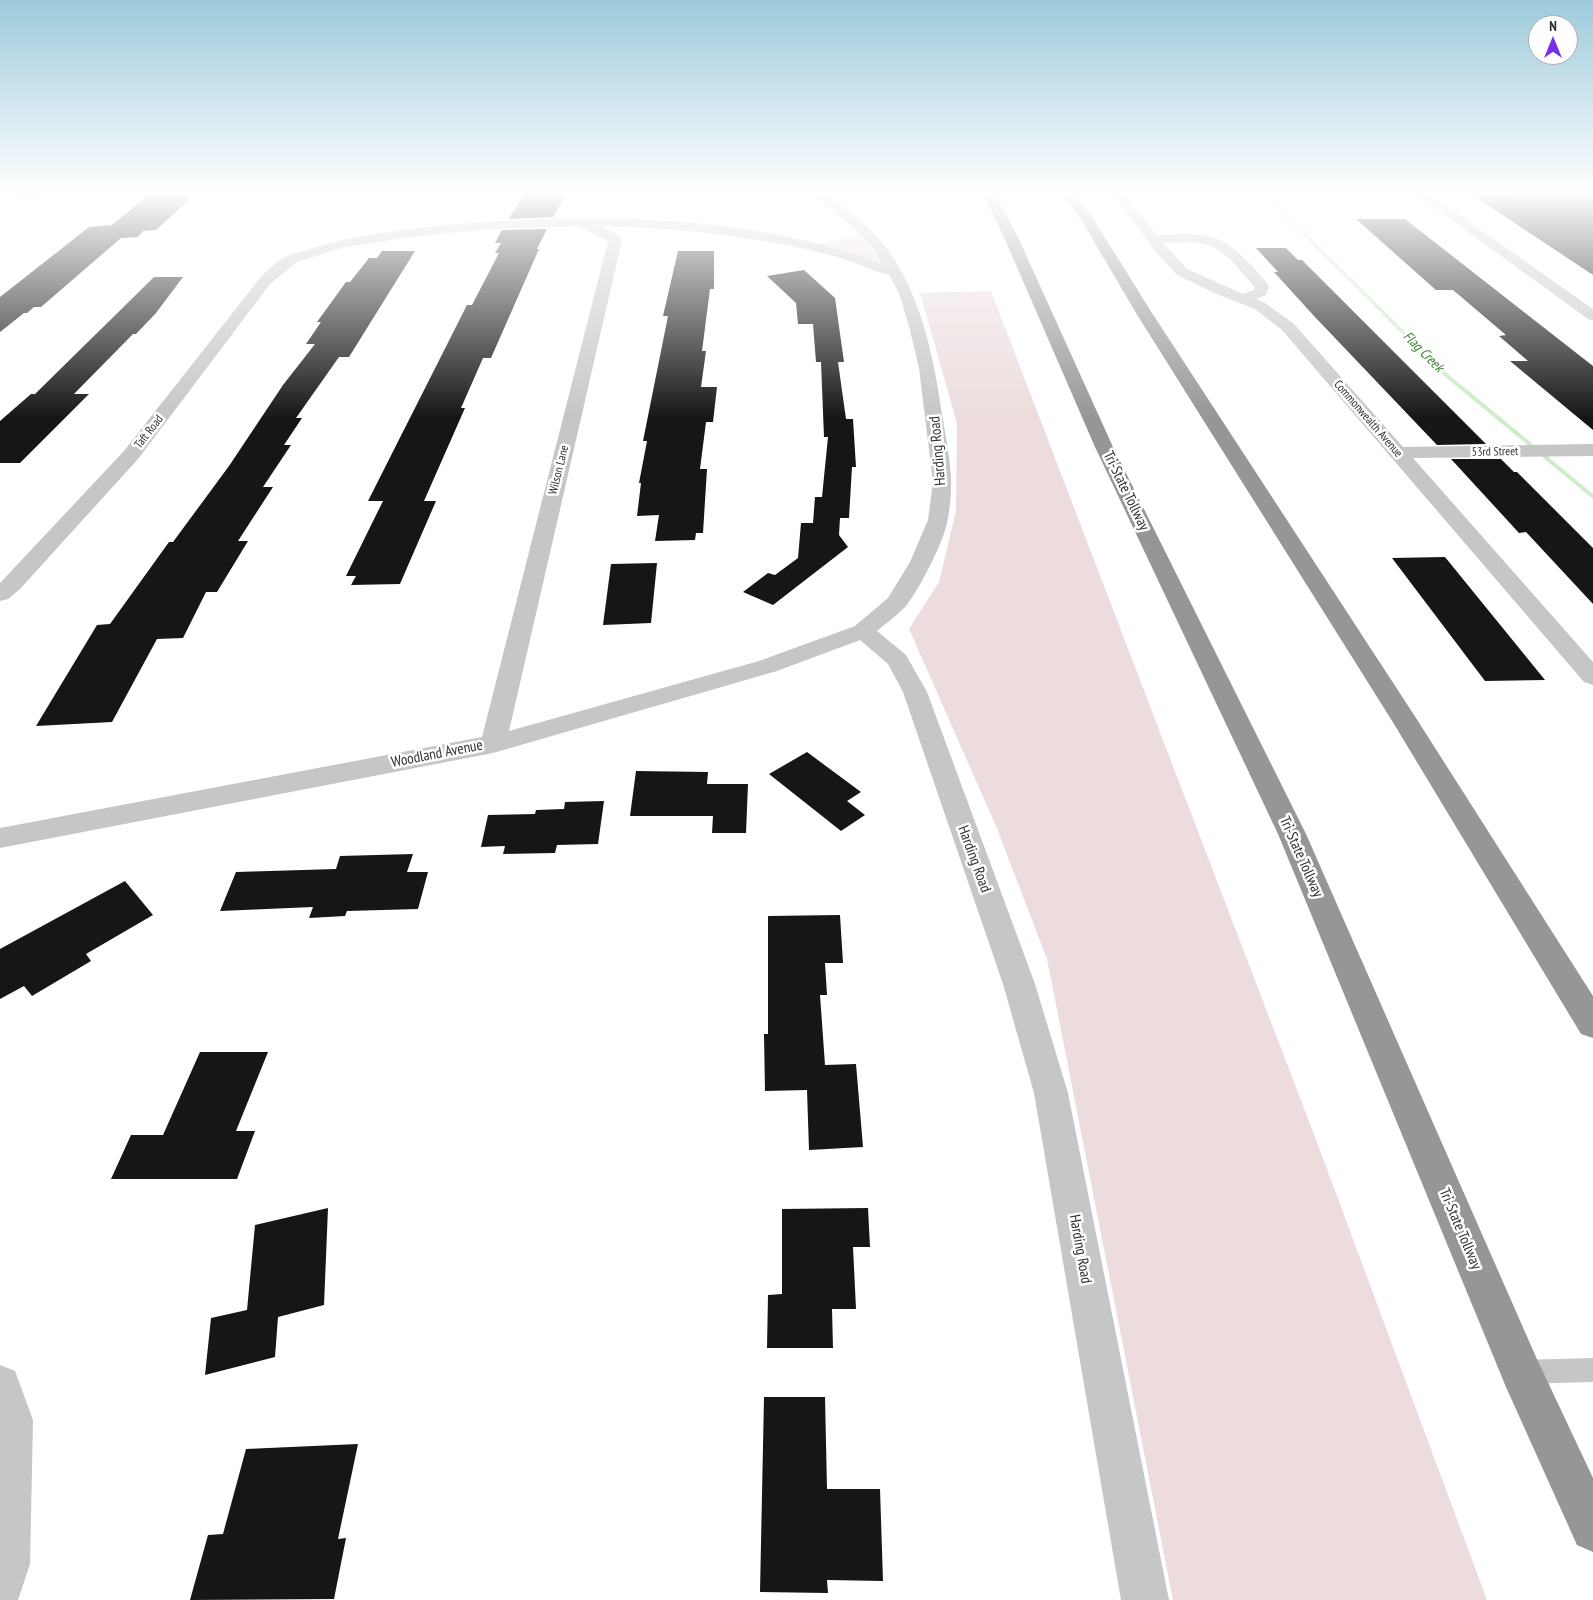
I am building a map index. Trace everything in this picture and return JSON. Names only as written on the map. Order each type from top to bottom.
[{"type":"highway","name":"Tri-State Tollway","points":[[1025,269],[1104,446],[1292,834],[1522,1372],[1593,1529]]},
{"type":"highway","points":[[1118,269],[1407,724],[1593,1024]]},
{"type":"street","name":"Taft Road","points":[[0,594],[12,584],[131,455],[265,281],[279,269]]},
{"type":"street","name":"Wilson Lane","points":[[493,744],[608,269]]},
{"type":"street","points":[[882,269],[892,272]]},
{"type":"street","name":"Harding Road","points":[[890,269],[906,293],[917,326],[936,422],[943,482],[938,520],[921,562],[897,602],[863,631],[898,660],[915,692],[1018,984],[1051,1093],[1145,1600]]},
{"type":"street","name":"Commonwealth Avenue","points":[[1179,269],[1182,272],[1260,306],[1288,327],[1593,677]]},
{"type":"street","points":[[1244,299],[1261,292],[1262,286],[1245,269]]},
{"type":"street","points":[[1527,269],[1593,316]]},
{"type":"street","name":"53rd Street","points":[[1398,453],[1593,450]]},
{"type":"street","name":"Woodland Avenue","points":[[0,838],[493,744],[768,666],[863,631]]},
{"type":"street","points":[[0,1386],[11,1420],[7,1564],[0,1586]]},
{"type":"lane","points":[[1522,1372],[1593,1370]]},
{"type":"shaded area","points":[[991,291],[1315,1137],[1487,1600],[1173,1600],[1047,959],[996,826],[909,629],[939,582],[956,511],[957,423],[920,293]]},
{"type":"building","points":[[36,269],[85,269],[41,307],[34,307],[27,313],[24,313],[0,332],[0,297]]},
{"type":"building","points":[[361,269],[404,269],[349,357],[339,357],[296,418],[302,418],[284,445],[291,445],[263,487],[273,487],[238,541],[248,541],[217,592],[206,592],[183,638],[157,639],[112,722],[36,726],[97,625],[110,624],[169,542],[173,542],[229,466],[283,385],[315,344],[306,344],[321,322],[317,322],[346,282],[350,282]]},
{"type":"building","points":[[491,269],[530,269],[491,358],[483,358],[461,408],[465,408],[424,501],[436,501],[400,584],[351,585],[356,576],[346,576],[383,501],[368,501],[467,305],[472,305]]},
{"type":"building","points":[[674,269],[714,269],[714,289],[710,289],[702,351],[706,351],[701,387],[717,387],[713,422],[706,422],[700,469],[707,469],[703,533],[696,533],[695,540],[655,541],[659,515],[637,516],[641,483],[639,483],[647,441],[643,441],[668,316],[663,316]]},
{"type":"building","points":[[1275,269],[1311,269],[1486,444],[1437,445],[1274,272],[1278,272]]},
{"type":"building","points":[[1412,269],[1469,269],[1593,366],[1593,430],[1510,361],[1528,361],[1499,336],[1506,335],[1453,290],[1436,290]]},
{"type":"building","points":[[1583,269],[1593,269],[1593,275]]},
{"type":"building","points":[[804,270],[835,298],[844,362],[838,362],[846,419],[853,419],[856,467],[852,467],[849,518],[840,518],[839,535],[848,547],[773,605],[743,592],[768,573],[775,575],[798,558],[801,523],[813,523],[815,497],[822,497],[828,437],[824,437],[821,362],[816,362],[813,324],[798,324],[796,303],[767,276]]},
{"type":"building","points":[[154,277],[183,277],[156,313],[74,394],[89,394],[20,463],[0,463],[0,421],[31,394],[35,394]]},
{"type":"building","points":[[1451,459],[1501,459],[1514,472],[1517,472],[1593,548],[1593,604],[1526,532],[1519,533]]},
{"type":"building","points":[[1445,557],[1545,680],[1485,681],[1392,558]]},
{"type":"building","points":[[657,563],[651,623],[603,625],[611,564]]},
{"type":"building","points":[[807,752],[861,792],[847,801],[865,815],[841,831],[769,774]]},
{"type":"building","points":[[636,771],[708,772],[707,784],[748,784],[746,833],[712,833],[713,816],[630,816]]},
{"type":"building","points":[[604,801],[598,844],[557,845],[555,853],[503,854],[505,846],[481,847],[488,815],[535,814],[536,810],[564,809],[565,802]]},
{"type":"building","points":[[413,854],[407,872],[428,872],[418,909],[347,911],[345,916],[309,918],[313,907],[220,911],[236,872],[336,869],[340,856]]},
{"type":"building","points":[[125,881],[153,915],[86,954],[91,961],[32,996],[24,986],[0,999],[0,949]]},
{"type":"building","points":[[840,915],[843,963],[825,963],[827,995],[820,995],[825,1065],[856,1064],[863,1147],[809,1150],[807,1090],[765,1091],[764,1034],[768,1034],[768,916]]},
{"type":"building","points":[[200,1052],[268,1052],[236,1131],[255,1131],[237,1179],[111,1179],[131,1135],[163,1135]]},
{"type":"building","points":[[328,1208],[324,1305],[278,1317],[275,1357],[205,1375],[211,1318],[247,1310],[255,1225]]},
{"type":"building","points":[[868,1208],[870,1247],[853,1247],[856,1309],[832,1309],[833,1348],[767,1348],[768,1295],[782,1294],[782,1209]]},
{"type":"building","points":[[764,1397],[825,1397],[827,1489],[880,1489],[883,1581],[827,1580],[828,1593],[760,1592]]},
{"type":"building","points":[[358,1444],[338,1539],[346,1538],[334,1599],[190,1600],[208,1535],[223,1534],[246,1449]]},
{"type":"waterway","name":"Flag Creek","points":[[1339,269],[1445,374],[1593,497]]}]
